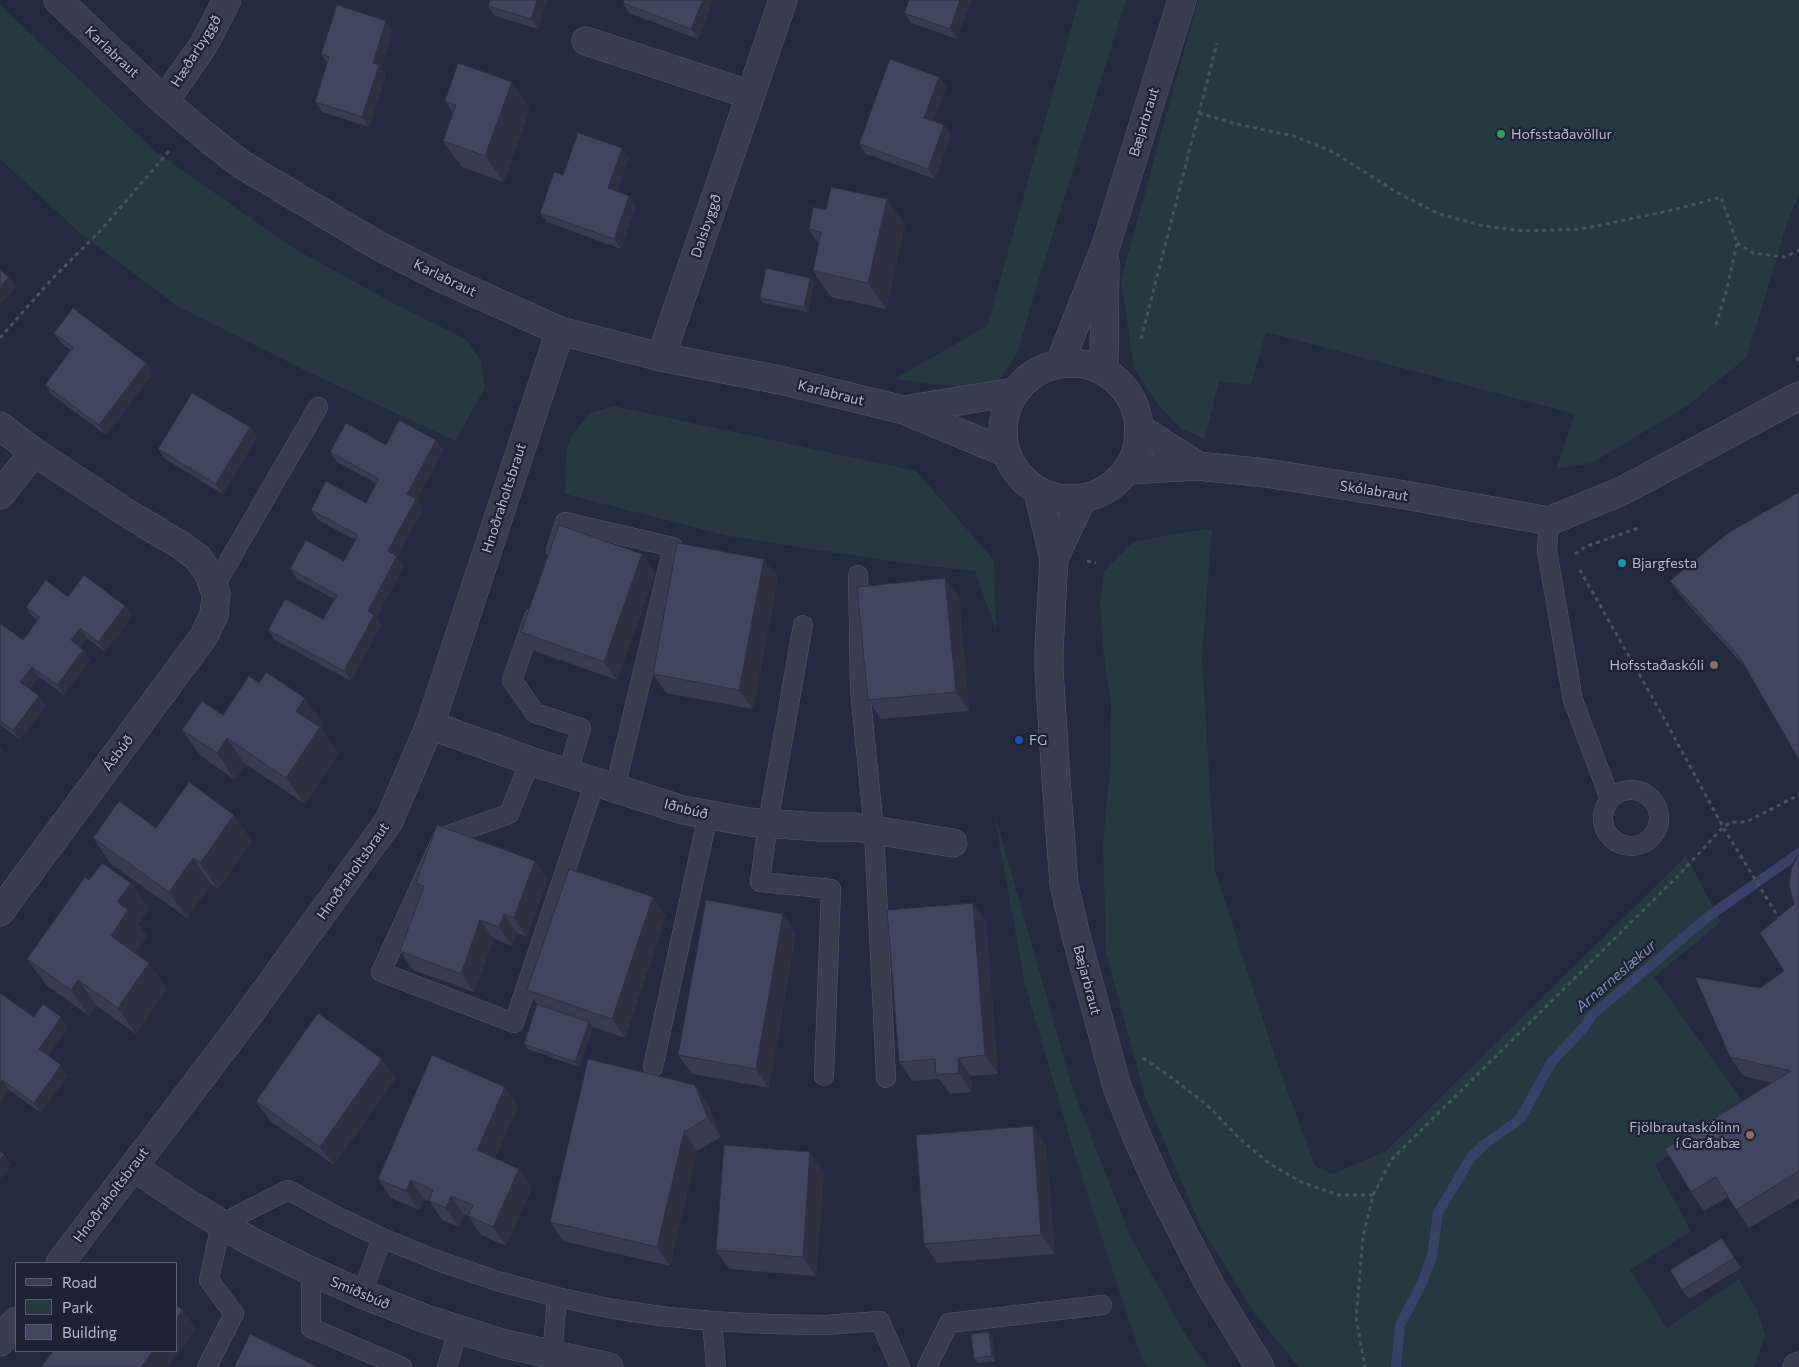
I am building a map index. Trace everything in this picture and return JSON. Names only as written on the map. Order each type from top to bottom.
[{"type":"street","name":"Karlabraut","points":[[58,0],[164,101],[242,164],[377,245],[444,279],[560,332],[661,357],[780,380],[904,410],[1005,452]]},
{"type":"street","name":"Hæðarbyggð","points":[[164,101],[203,46],[227,0]]},
{"type":"street","name":"Dalsbyggð","points":[[661,357],[783,0]]},
{"type":"street","name":"Bæjarbraut","points":[[1060,363],[1106,245],[1182,0]]},
{"type":"street","points":[[586,41],[751,95]]},
{"type":"street","name":"Bæjarbraut","points":[[1104,370],[1106,245]]},
{"type":"street","name":"Hnoðraholtsbraut","points":[[61,1262],[241,1025],[389,821],[430,725],[560,332]]},
{"type":"street","points":[[1083,362],[1104,370],[1127,390],[1138,414],[1139,428],[1136,450],[1128,470],[1116,483],[1100,494],[1082,499],[1059,499],[1038,492],[1015,472],[1005,452],[1002,425],[1014,392],[1024,380],[1041,368],[1060,363],[1083,362]]},
{"type":"street","name":"Karlabraut","points":[[904,410],[1014,392]]},
{"type":"street","points":[[1549,521],[1622,491],[1799,396]]},
{"type":"street","name":"Ásbúð","points":[[0,426],[34,452],[130,515],[180,544],[198,558],[210,574],[216,594],[214,615],[204,636],[0,912]]},
{"type":"street","name":"Skólabraut","points":[[1139,428],[1198,466]]},
{"type":"street","points":[[0,495],[34,452]]},
{"type":"street","name":"Skólabraut","points":[[1128,470],[1198,466],[1266,474],[1549,521]]},
{"type":"street","name":"Bæjarbraut","points":[[1038,492],[1054,558],[1049,650],[1050,679],[1064,884],[1074,932],[1117,1087],[1137,1137],[1159,1186],[1211,1287],[1260,1367]]},
{"type":"street","name":"Bæjarbraut","points":[[1054,558],[1082,499]]},
{"type":"street","name":"Iðnbúð","points":[[430,725],[530,761],[683,810],[768,823],[819,827],[855,827],[952,843]]},
{"type":"street","name":"Smiðsbúð","points":[[133,1167],[221,1224],[310,1271],[362,1294],[458,1330],[552,1356],[605,1367]]},
{"type":"street","points":[[0,1342],[15,1322]]},
{"type":"lane","points":[[214,587],[318,407]]},
{"type":"lane","points":[[1549,521],[1547,552],[1573,700],[1610,799]]},
{"type":"lane","points":[[530,761],[510,814],[443,837],[381,972],[514,1023],[605,785],[673,547],[565,522],[550,568]]},
{"type":"lane","points":[[858,575],[860,690],[874,830],[886,1078]]},
{"type":"lane","points":[[540,596],[512,680],[535,714],[581,728],[568,773]]},
{"type":"lane","points":[[803,625],[768,823],[760,882],[832,889],[824,1076]]},
{"type":"lane","points":[[653,1067],[708,815]]},
{"type":"lane","points":[[207,1367],[234,1314],[209,1280],[221,1224],[288,1190],[382,1238],[439,1261],[497,1281],[557,1297],[608,1308],[712,1322],[824,1325],[880,1321],[900,1367]]},
{"type":"lane","points":[[362,1294],[382,1238]]},
{"type":"lane","points":[[310,1271],[311,1328],[402,1367]]},
{"type":"lane","points":[[552,1356],[557,1297]]},
{"type":"lane","points":[[927,1367],[949,1323],[1102,1306]]},
{"type":"lane","points":[[712,1322],[716,1367]]},
{"type":"lane","points":[[447,1367],[458,1330]]},
{"type":"path","points":[[1141,339],[1217,43]]},
{"type":"path","points":[[1199,114],[1294,136],[1333,152],[1398,193],[1440,214],[1484,226],[1525,231],[1582,229],[1676,209],[1721,197],[1738,243],[1715,328]]},
{"type":"path","points":[[0,338],[52,279],[101,230],[171,149]]},
{"type":"path","points":[[1738,243],[1753,253],[1785,257],[1799,250]]},
{"type":"path","points":[[1797,361],[1799,355]]},
{"type":"path","points":[[1574,560],[1574,554],[1584,547],[1641,527]]},
{"type":"path","points":[[1085,561],[1096,563]]},
{"type":"path","points":[[1578,568],[1665,719],[1723,826],[1780,920]]},
{"type":"path","points":[[1365,1367],[1356,1318],[1362,1237],[1373,1196],[1392,1159],[1678,876],[1723,826],[1732,822],[1746,822],[1799,795]]},
{"type":"path","points":[[1138,1055],[1172,1078],[1207,1106],[1241,1140],[1270,1164],[1303,1183],[1339,1195],[1373,1196]]},
{"type":"green space","points":[[1079,0],[1126,0],[1032,301],[1018,352],[998,382],[969,389],[894,379],[987,326]]},
{"type":"green space","points":[[1198,0],[1799,0],[1799,194],[1786,226],[1747,357],[1687,406],[1592,463],[1556,469],[1575,414],[1266,332],[1251,385],[1219,381],[1205,439],[1180,428],[1158,405],[1134,368],[1121,280]]},
{"type":"green space","points":[[0,5],[155,151],[295,249],[399,306],[466,339],[481,361],[485,388],[455,441],[304,370],[177,306],[81,234],[0,159]]},
{"type":"green space","points":[[614,406],[916,471],[994,560],[996,631],[975,571],[903,563],[728,536],[565,494],[566,452],[572,435],[590,413]]},
{"type":"green space","points":[[1212,529],[1202,657],[1215,870],[1274,1054],[1315,1166],[1333,1174],[1386,1151],[1686,856],[1721,922],[1654,977],[1745,1105],[1655,1165],[1691,1231],[1630,1270],[1667,1328],[1739,1279],[1757,1310],[1765,1335],[1754,1367],[1299,1367],[1255,1314],[1201,1227],[1145,1097],[1106,952],[1103,842],[1110,769],[1111,704],[1103,648],[1100,603],[1104,571],[1133,542]]},
{"type":"green space","points":[[993,808],[1073,1090],[1131,1238],[1188,1339],[1209,1367],[1147,1367],[1142,1359],[1079,1169],[1025,985]]},
{"type":"building","points":[[490,0],[537,0],[531,19],[488,6]]},
{"type":"building","points":[[624,0],[703,0],[691,29],[623,3]]},
{"type":"building","points":[[909,0],[960,0],[950,29],[904,13]]},
{"type":"building","points":[[337,5],[386,21],[373,63],[379,65],[362,117],[315,102],[329,57],[321,54]]},
{"type":"building","points":[[890,59],[939,77],[924,118],[944,125],[928,169],[859,144]]},
{"type":"building","points":[[458,63],[512,82],[485,156],[443,141],[456,105],[445,101]]},
{"type":"building","points":[[578,133],[622,148],[608,188],[629,196],[614,239],[540,213],[554,172],[563,175]]},
{"type":"building","points":[[831,187],[887,199],[868,283],[813,271],[821,232],[809,229],[813,207],[826,210]]},
{"type":"building","points":[[766,268],[810,278],[804,307],[760,298]]},
{"type":"building","points":[[0,270],[9,277],[0,287]]},
{"type":"building","points":[[73,308],[146,363],[99,425],[45,385],[73,347],[54,333]]},
{"type":"building","points":[[192,393],[250,427],[216,484],[158,449]]},
{"type":"building","points":[[399,420],[436,440],[407,494],[416,499],[388,551],[397,556],[368,611],[374,615],[344,671],[268,630],[285,599],[323,619],[337,595],[290,569],[306,540],[344,561],[358,535],[311,510],[326,481],[366,503],[379,479],[330,452],[346,423],[386,445]]},
{"type":"building","points":[[1799,492],[1799,760],[1739,656],[1670,581],[1728,533]]},
{"type":"building","points":[[559,525],[642,554],[604,662],[521,632]]},
{"type":"building","points":[[677,543],[764,559],[739,690],[653,674]]},
{"type":"building","points":[[84,575],[125,606],[98,642],[80,628],[71,640],[83,650],[57,685],[32,667],[20,682],[39,696],[13,730],[0,721],[0,625],[23,640],[40,617],[26,607],[46,580],[68,597]]},
{"type":"building","points":[[945,578],[956,692],[868,700],[857,587]]},
{"type":"building","points":[[266,672],[305,698],[296,711],[320,727],[286,778],[227,738],[217,753],[182,730],[202,701],[223,715],[249,676],[259,683]]},
{"type":"building","points":[[189,782],[234,815],[200,863],[193,858],[169,892],[93,838],[119,801],[156,828]]},
{"type":"building","points":[[437,825],[535,861],[514,918],[504,914],[499,927],[480,920],[461,974],[400,951],[424,886],[416,883]]},
{"type":"building","points":[[1799,855],[1799,1171],[1736,1210],[1716,1177],[1691,1192],[1665,1149],[1791,1071],[1730,1057],[1695,977],[1760,988],[1784,971],[1760,933],[1794,904],[1789,885],[1791,870]]},
{"type":"building","points":[[102,863],[131,883],[117,902],[128,910],[111,936],[149,963],[118,1008],[78,980],[71,990],[27,959],[85,877],[89,880]]},
{"type":"building","points":[[569,869],[653,897],[612,1019],[527,990]]},
{"type":"building","points":[[706,900],[783,914],[756,1069],[678,1055]]},
{"type":"building","points":[[973,903],[985,1055],[958,1058],[959,1073],[936,1075],[935,1059],[899,1062],[887,910]]},
{"type":"building","points":[[0,993],[34,1017],[43,1004],[61,1017],[39,1049],[61,1065],[34,1103],[2,1080],[0,1083]]},
{"type":"building","points":[[537,1004],[589,1022],[575,1062],[524,1044]]},
{"type":"building","points":[[318,1013],[382,1059],[320,1147],[256,1101]]},
{"type":"building","points":[[432,1055],[505,1087],[477,1150],[519,1169],[493,1227],[468,1216],[473,1205],[451,1196],[446,1208],[429,1201],[433,1190],[411,1180],[406,1191],[378,1179]]},
{"type":"building","points":[[588,1059],[695,1085],[708,1118],[684,1132],[657,1247],[550,1222]]},
{"type":"building","points":[[1033,1126],[1041,1235],[924,1244],[916,1135]]},
{"type":"building","points":[[724,1145],[810,1152],[803,1257],[716,1250]]},
{"type":"building","points":[[0,1151],[4,1154],[0,1160]]},
{"type":"building","points":[[1722,1238],[1734,1258],[1682,1290],[1670,1270]]},
{"type":"building","points":[[178,1306],[183,1310],[178,1316]]},
{"type":"building","points":[[989,1332],[992,1356],[974,1358],[971,1334]]},
{"type":"building","points":[[250,1334],[318,1367],[234,1367]]},
{"type":"building","points":[[52,1352],[152,1352],[141,1367],[41,1367]]},
{"type":"waterway","name":"Arnarneslækur","points":[[1396,1367],[1400,1325],[1422,1283],[1432,1256],[1438,1213],[1471,1157],[1485,1144],[1520,1119],[1551,1063],[1585,1026],[1592,1015],[1709,916],[1799,853]]},
{"type":"place","name":"Hofsstaðavöllur","points":[[1501,134]]},
{"type":"place","name":"Bjargfesta","points":[[1622,563]]},
{"type":"place","name":"Hofsstaðaskóli","points":[[1714,665]]},
{"type":"place","name":"FG","points":[[1019,740]]},
{"type":"place","name":"Fjölbrautaskólinn í Garðabæ","points":[[1750,1135]]}]
